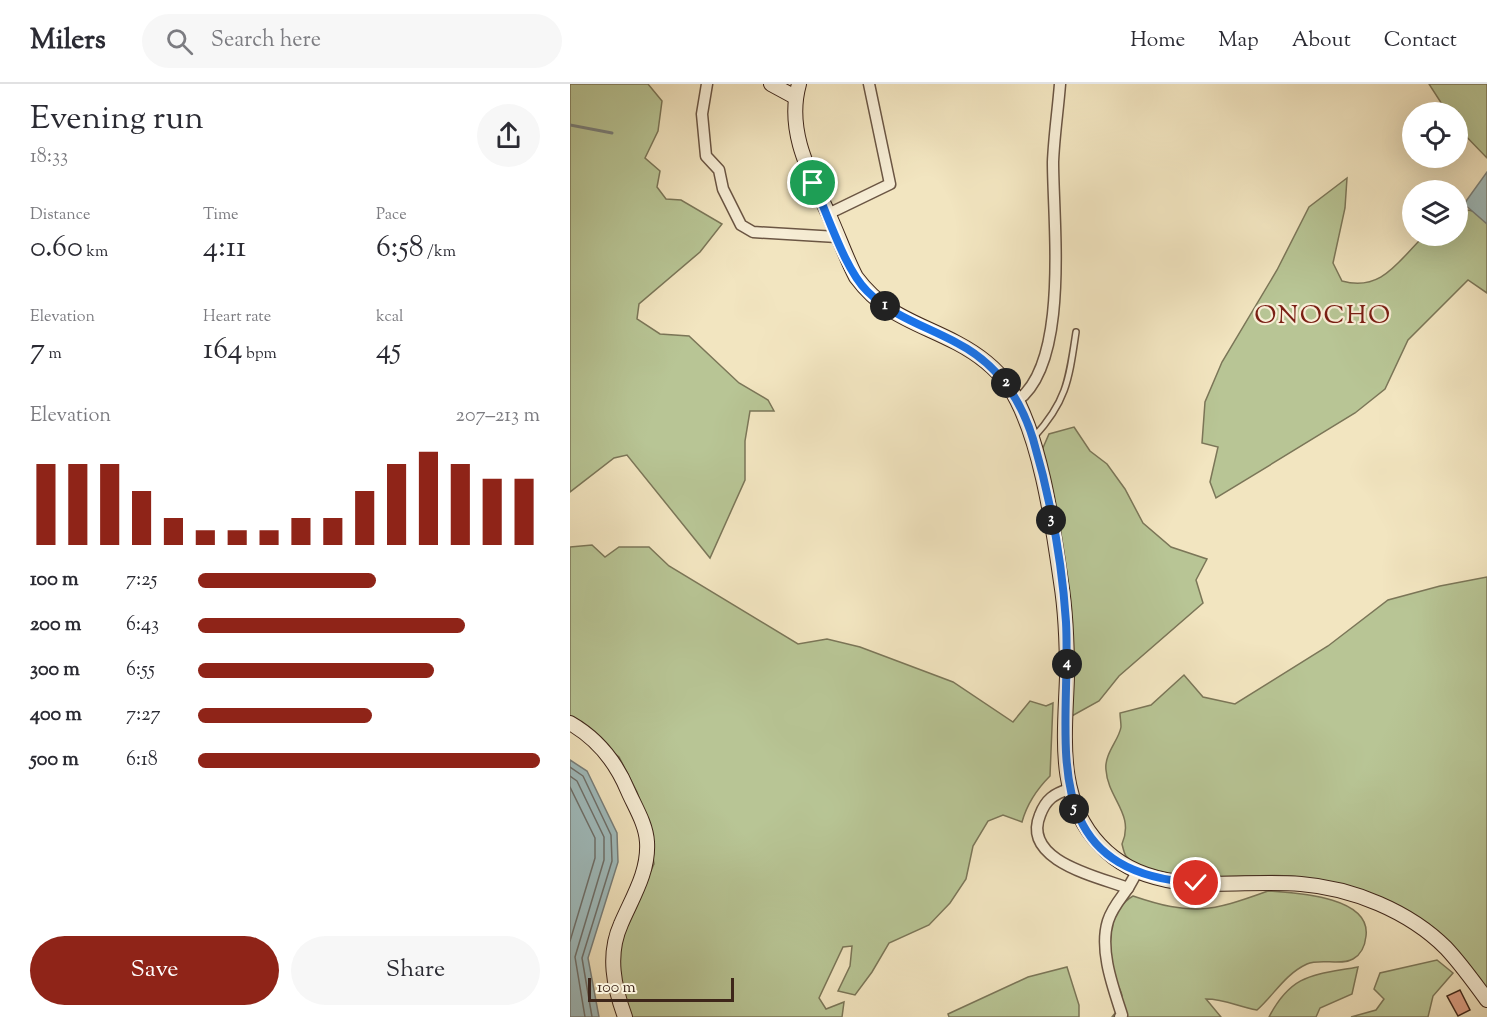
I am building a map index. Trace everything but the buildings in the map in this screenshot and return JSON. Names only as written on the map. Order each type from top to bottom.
[{"type":"street","points":[[707,84],[702,109],[706,156],[719,170],[723,189],[741,225],[753,232],[837,237]]},
{"type":"street","points":[[771,84],[797,91],[796,124],[800,148],[813,183],[856,277],[871,295],[909,322],[957,343],[988,363],[1007,384],[1017,401],[1032,438],[1053,532],[1064,608],[1067,662],[1065,756],[1069,789],[1075,811],[1088,832],[1107,853],[1137,872],[1154,878],[1185,882],[1303,884],[1335,890],[1373,902],[1407,920],[1444,946],[1487,1000]]},
{"type":"street","points":[[828,214],[890,184],[869,84]]},
{"type":"street","points":[[1017,401],[1037,378],[1051,330],[1055,290],[1053,160],[1060,84]]},
{"type":"street","points":[[570,723],[594,740],[612,758],[645,828],[647,843],[641,881],[620,925],[614,947],[612,970],[615,991],[625,1017]]},
{"type":"street","points":[[1069,789],[1050,796],[1043,808],[1038,820],[1037,835],[1042,846],[1062,863],[1128,888]]},
{"type":"street","points":[[1120,1017],[1122,1015],[1110,979],[1105,938],[1108,921],[1115,906],[1137,872]]},
{"type":"lane","points":[[1032,438],[1060,403],[1069,379],[1076,332]]},
{"type":"green space","points":[[570,84],[648,84],[662,101],[658,131],[645,158],[660,171],[657,187],[666,199],[681,200],[722,224],[700,252],[639,304],[637,319],[660,334],[689,336],[739,383],[768,400],[774,411],[750,411],[745,441],[745,480],[710,558],[627,455],[614,458],[570,492]]},
{"type":"green space","points":[[1429,84],[1487,84],[1487,158],[1468,138],[1468,102],[1441,102]]},
{"type":"green space","points":[[1347,178],[1345,208],[1333,263],[1342,281],[1356,283],[1379,278],[1414,246],[1468,246],[1468,210],[1487,214],[1487,293],[1468,280],[1408,340],[1385,389],[1355,413],[1216,498],[1210,482],[1218,447],[1202,443],[1205,402],[1222,362],[1277,270],[1309,207]]},
{"type":"green space","points":[[1074,427],[1090,451],[1107,464],[1125,489],[1143,523],[1171,547],[1207,559],[1196,580],[1203,603],[1119,676],[1099,701],[1070,717],[1042,450],[1049,434]]},
{"type":"green space","points":[[592,545],[605,557],[619,547],[649,547],[669,566],[798,644],[827,639],[860,647],[953,682],[1013,722],[1030,701],[1046,706],[1053,703],[1050,776],[1033,797],[1022,822],[1003,815],[988,821],[973,846],[966,879],[950,903],[929,925],[889,943],[855,995],[838,991],[850,966],[852,946],[843,947],[819,998],[826,1009],[844,1002],[842,1017],[628,1017],[614,960],[621,935],[654,864],[648,823],[637,792],[619,757],[570,718],[570,547]]},
{"type":"green space","points":[[1487,577],[1487,988],[1468,964],[1436,931],[1411,913],[1389,902],[1318,881],[1291,876],[1180,876],[1139,866],[1126,856],[1122,844],[1125,833],[1123,815],[1111,790],[1106,770],[1107,758],[1121,727],[1120,713],[1151,705],[1184,675],[1203,697],[1235,704],[1328,646],[1388,600],[1440,586]]},
{"type":"green space","points":[[1268,891],[1329,899],[1357,912],[1364,923],[1366,936],[1361,952],[1348,961],[1312,962],[1299,968],[1257,1010],[1220,1000],[1206,999],[1221,1017],[1112,1017],[1120,1005],[1122,996],[1114,977],[1109,942],[1118,910],[1125,902],[1133,896],[1171,907],[1201,909],[1231,903]]},
{"type":"green space","points":[[1437,960],[1453,973],[1433,996],[1428,1017],[1351,1017],[1376,1010],[1384,999],[1374,989],[1380,973]]},
{"type":"green space","points":[[1067,967],[1079,1005],[1079,1017],[949,1017],[948,1014],[1028,977]]},
{"type":"green space","points":[[1358,967],[1352,994],[1320,1008],[1316,1017],[1269,1017],[1286,992],[1306,978]]},
{"type":"water","points":[[1487,172],[1487,224],[1468,207],[1468,198]]},
{"type":"water","points":[[570,760],[587,771],[617,833],[618,862],[588,958],[599,1017],[570,1017]]},
{"type":"waterway","points":[[570,125],[612,133]]},
{"type":"district","name":"ONOCHO","points":[[1323,316]]},
{"type":"route","points":[[813,183],[856,277],[866,290],[909,322],[957,343],[988,363],[1007,384],[1017,401],[1032,438],[1062,585],[1066,620],[1067,670],[1065,756],[1069,789],[1075,811],[1097,843],[1128,868],[1154,878],[1196,883]]}]
